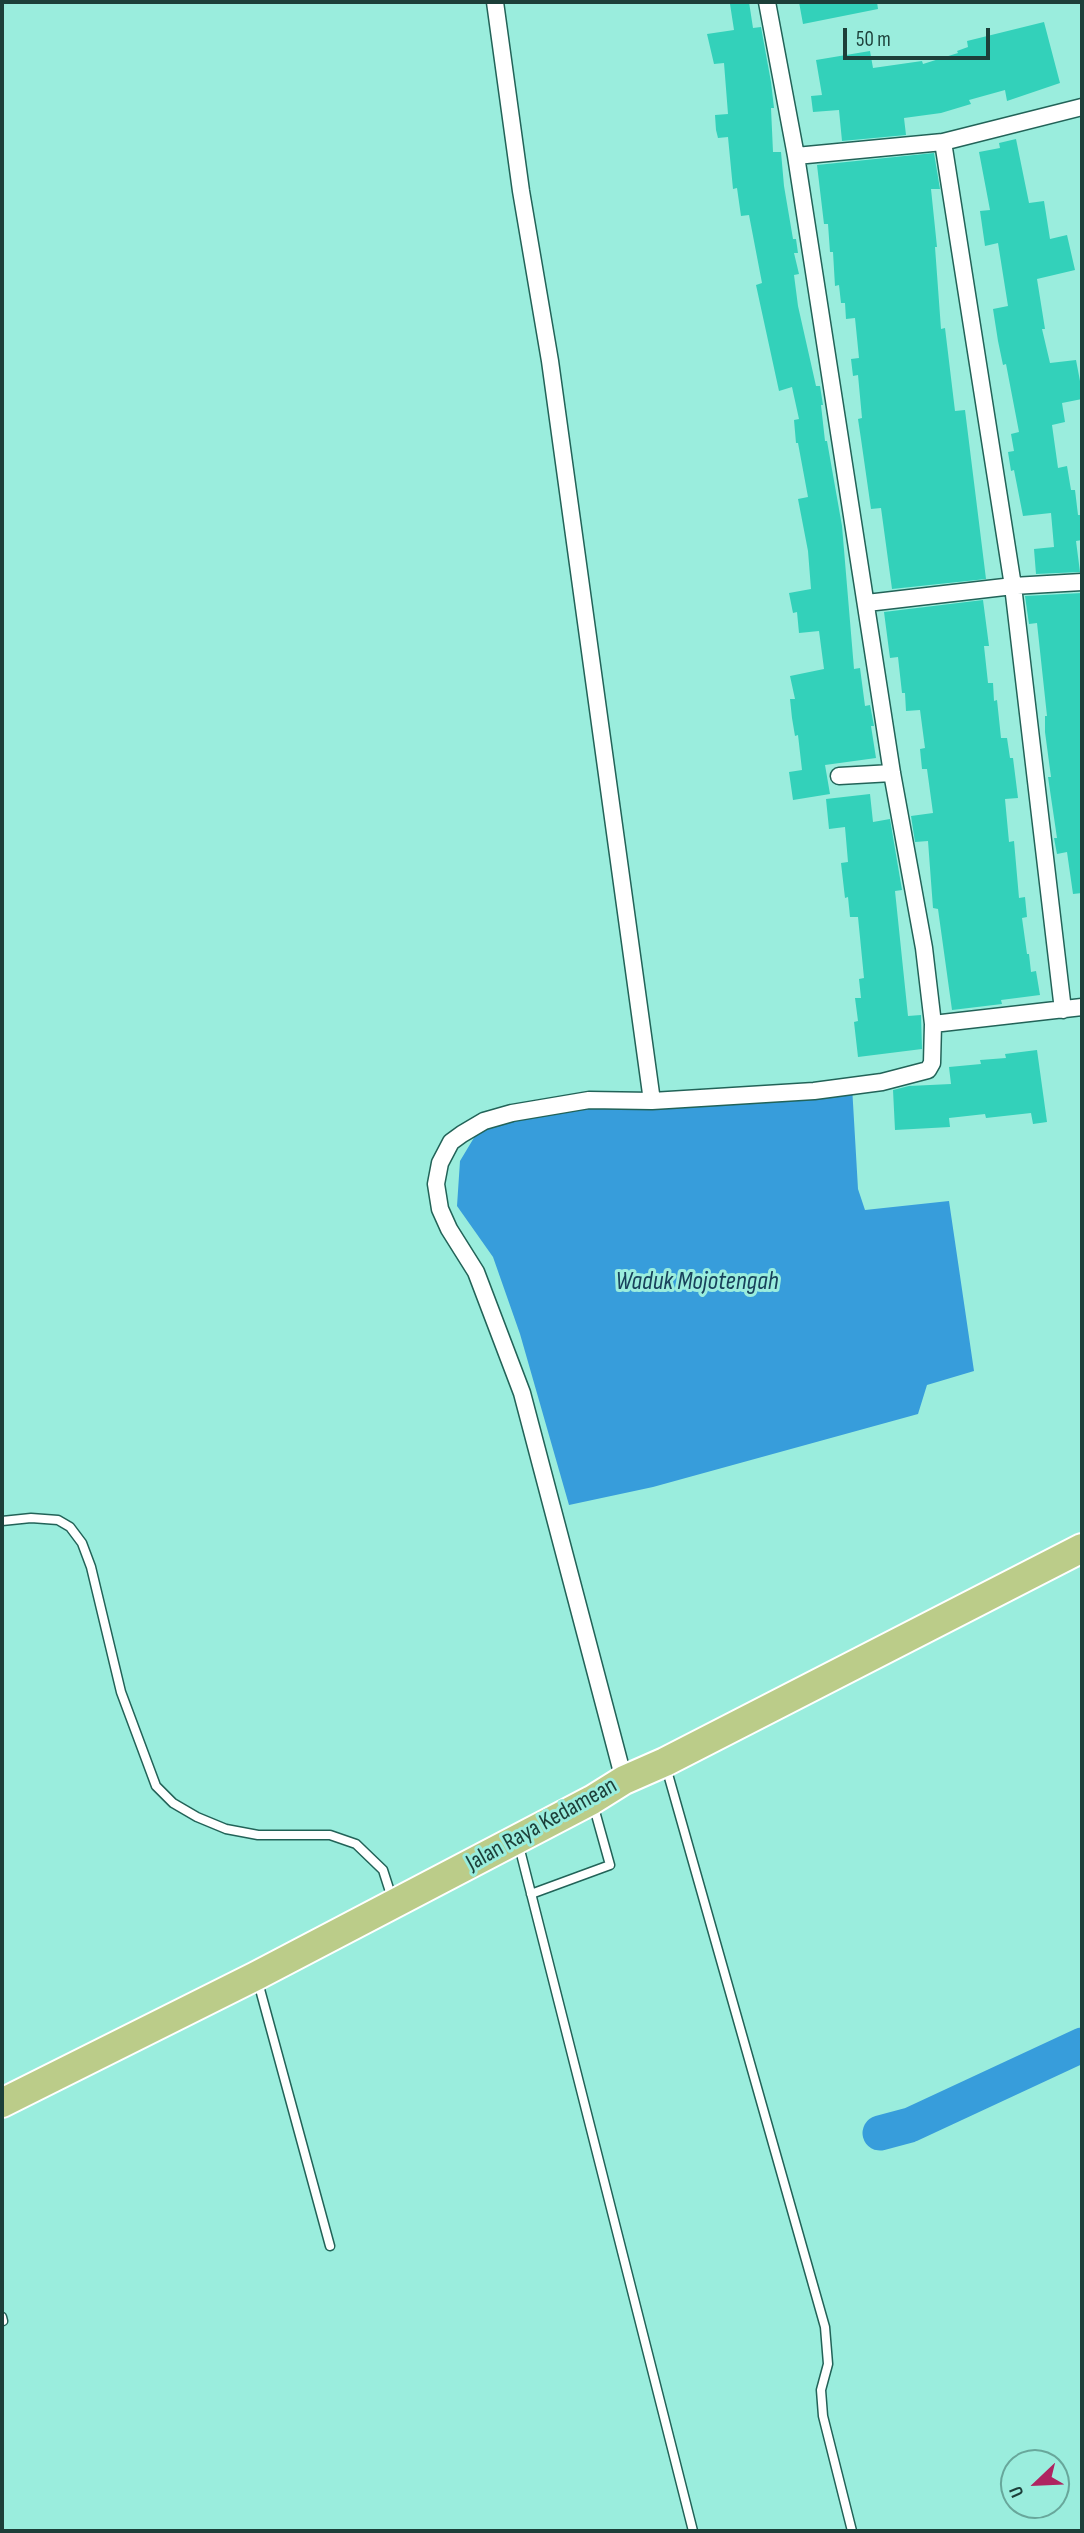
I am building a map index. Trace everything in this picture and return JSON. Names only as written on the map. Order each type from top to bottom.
[{"type":"highway","name":"Jalan Raya Kedamean","points":[[2,2103],[256,1976],[592,1800],[624,1780],[665,1762],[1082,1548]]},
{"type":"street","points":[[495,2],[521,191],[550,361],[652,1101]]},
{"type":"street","points":[[624,1780],[522,1392],[476,1272],[449,1229],[440,1209],[436,1184],[440,1163],[451,1142],[484,1121],[512,1113],[589,1100],[652,1101],[814,1091],[882,1082],[928,1070],[932,1063],[933,1024],[924,948],[892,773],[796,156],[767,2]]},
{"type":"street","points":[[796,156],[943,142],[1082,107]]},
{"type":"street","points":[[943,142],[1013,586],[1063,1010]]},
{"type":"street","points":[[867,603],[1013,586],[1082,582]]},
{"type":"street","points":[[839,776],[892,773]]},
{"type":"street","points":[[933,1024],[1082,1007]]},
{"type":"lane","points":[[2,1521],[31,1518],[58,1520],[70,1527],[82,1543],[91,1567],[121,1692],[156,1786],[173,1803],[226,1829],[258,1835],[330,1835],[356,1844],[383,1870],[393,1904]]},
{"type":"lane","points":[[665,1762],[825,2327],[828,2364],[821,2390],[823,2416],[852,2531]]},
{"type":"lane","points":[[531,1894],[610,1865],[592,1800]]},
{"type":"lane","points":[[517,1839],[693,2531]]},
{"type":"lane","points":[[256,1976],[330,2246]]},
{"type":"water","name":"Waduk Mojotengah","points":[[852,1086],[858,1189],[865,1210],[949,1201],[974,1371],[927,1385],[918,1414],[653,1487],[569,1505],[520,1334],[493,1257],[457,1206],[460,1161],[484,1121],[645,1101]]},
{"type":"building","points":[[749,2],[753,28],[761,27],[771,82],[774,108],[771,108],[773,152],[781,152],[793,239],[796,239],[798,253],[794,253],[799,274],[794,275],[798,306],[816,386],[820,386],[825,441],[842,526],[854,669],[860,668],[865,706],[870,705],[876,758],[825,765],[830,794],[793,800],[789,772],[802,770],[798,735],[795,736],[792,718],[790,699],[795,699],[790,676],[824,669],[819,631],[799,633],[797,612],[793,613],[789,593],[811,589],[808,551],[798,499],[808,497],[796,443],[794,420],[799,419],[792,387],[779,391],[756,285],[762,283],[749,215],[741,216],[737,188],[733,189],[728,137],[718,138],[716,130],[715,115],[728,114],[724,63],[714,64],[707,34],[734,30],[730,4]]},
{"type":"building","points":[[799,2],[877,2],[878,9],[803,24]]},
{"type":"building","points":[[1044,22],[1060,83],[1007,101],[1005,90],[969,100],[971,104],[941,113],[904,118],[906,135],[842,141],[839,110],[813,112],[811,96],[822,95],[816,60],[870,51],[873,68],[922,61],[923,64],[958,53],[957,51],[968,47],[967,41]]},
{"type":"building","points":[[1016,139],[1029,203],[1044,201],[1050,239],[1067,235],[1075,270],[1037,279],[1045,329],[1042,329],[1050,363],[1076,360],[1082,381],[1082,399],[1062,403],[1065,422],[1052,425],[1058,468],[1067,466],[1071,490],[1075,490],[1078,515],[1082,515],[1082,540],[1076,541],[1080,572],[1036,574],[1034,549],[1054,547],[1051,513],[1023,516],[1008,452],[1014,451],[1011,434],[1019,432],[993,309],[1008,306],[998,243],[985,246],[980,211],[990,210],[979,152],[1000,148],[999,143]]},
{"type":"building","points":[[934,153],[940,189],[931,189],[941,329],[945,328],[955,411],[965,410],[986,579],[892,589],[881,508],[871,509],[858,419],[862,418],[858,375],[853,376],[851,359],[859,358],[855,318],[846,319],[845,303],[841,303],[839,285],[835,286],[833,252],[830,252],[828,224],[824,224],[817,165]]},
{"type":"building","points":[[1082,593],[1082,893],[1073,894],[1067,852],[1057,854],[1054,838],[1057,838],[1048,777],[1051,777],[1045,732],[1047,716],[1037,623],[1029,624],[1025,596]]},
{"type":"building","points":[[983,600],[989,646],[984,646],[988,683],[993,683],[1001,738],[1007,738],[1010,758],[1013,758],[1018,798],[1005,799],[1009,842],[1014,841],[1019,898],[1025,897],[1027,917],[1022,918],[1027,954],[1031,972],[1036,971],[1040,995],[1001,1000],[1002,1004],[952,1010],[938,909],[933,908],[928,841],[915,842],[911,816],[933,813],[927,769],[922,769],[920,749],[925,748],[920,710],[906,711],[898,657],[890,658],[884,612]]},
{"type":"building","points":[[870,794],[873,822],[890,819],[902,890],[895,891],[908,1016],[921,1015],[922,1049],[858,1057],[854,1022],[858,1021],[855,998],[861,998],[859,979],[864,978],[858,917],[850,917],[848,897],[845,898],[841,863],[848,862],[845,827],[829,829],[826,799]]},
{"type":"building","points":[[1037,1050],[1047,1122],[1033,1124],[1031,1113],[986,1118],[985,1114],[949,1118],[950,1127],[895,1130],[893,1090],[909,1086],[951,1084],[949,1067],[981,1064],[980,1060],[1006,1058],[1005,1054]]},
{"type":"waterway","points":[[880,2133],[910,2125],[1082,2045]]}]
